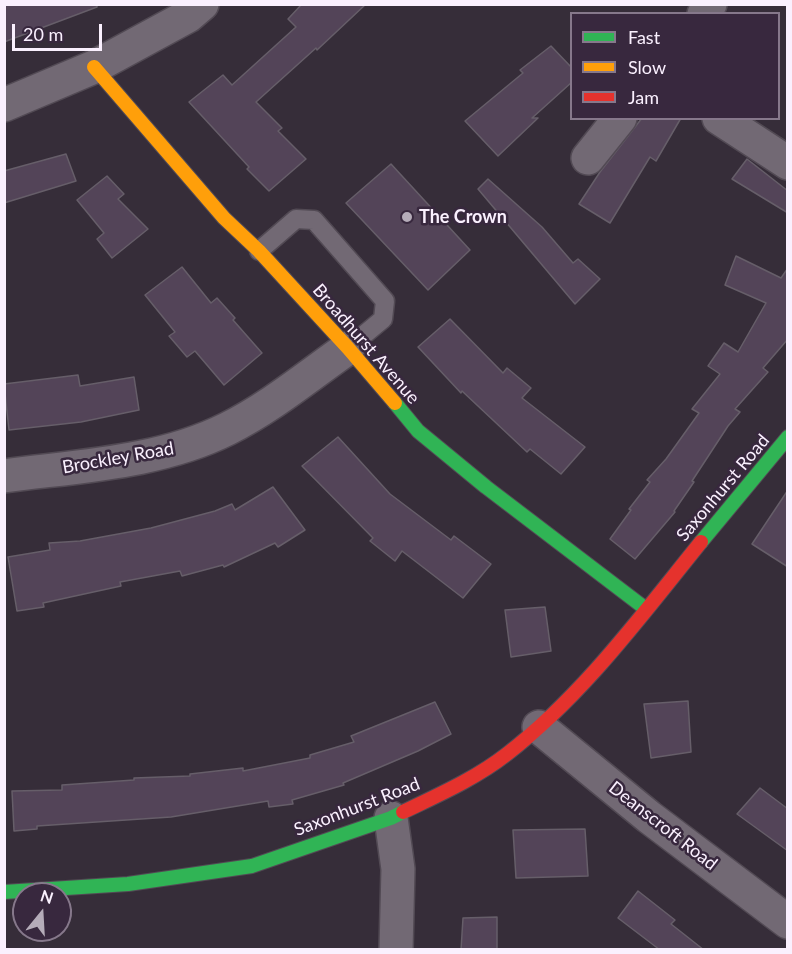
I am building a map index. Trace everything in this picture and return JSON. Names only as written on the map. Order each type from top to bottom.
[{"type":"street","points":[[4,105],[94,67],[188,16],[202,4]]},
{"type":"street","name":"Broadhurst Avenue","points":[[94,67],[224,218],[259,251],[348,348],[418,430],[486,487],[646,609]]},
{"type":"street","points":[[588,158],[618,120]]},
{"type":"street","points":[[722,120],[788,163]]},
{"type":"street","name":"Brockley Road","points":[[4,476],[160,453],[193,443],[225,430],[257,413],[348,348]]},
{"type":"street","name":"Saxonhurst Road","points":[[4,892],[128,884],[252,866],[391,818],[472,778],[506,755],[539,727],[614,650],[787,441]]},
{"type":"street","name":"Deanscroft Road","points":[[539,727],[649,817],[788,922]]},
{"type":"street","points":[[391,818],[398,869],[396,950]]},
{"type":"lane","points":[[259,251],[296,219],[314,220],[386,301],[383,319],[348,348]]},
{"type":"building","points":[[4,4],[97,4],[97,7],[4,42]]},
{"type":"building","points":[[302,4],[366,4],[256,102],[282,128],[278,131],[306,159],[269,191],[189,102],[223,75],[232,85],[296,27],[288,19]]},
{"type":"building","points":[[551,46],[570,66],[570,84],[532,118],[538,118],[498,156],[465,121],[523,73],[520,70]]},
{"type":"building","points":[[640,120],[680,120],[656,161],[650,157],[610,223],[579,204],[600,172]]},
{"type":"building","points":[[66,154],[76,181],[4,203],[4,171]]},
{"type":"building","points":[[747,159],[788,191],[788,213],[732,179]]},
{"type":"building","points":[[391,164],[470,250],[428,290],[346,203]]},
{"type":"building","points":[[107,176],[124,194],[118,199],[148,229],[112,258],[97,239],[104,233],[77,200]]},
{"type":"building","points":[[488,179],[542,227],[573,263],[578,259],[600,279],[575,304],[478,189]]},
{"type":"building","points":[[736,256],[781,278],[788,268],[788,339],[763,368],[768,372],[735,409],[740,412],[728,426],[692,481],[694,482],[675,512],[635,559],[610,539],[650,482],[647,480],[666,459],[699,413],[692,409],[720,374],[708,366],[724,343],[738,352],[766,303],[725,285]]},
{"type":"building","points":[[182,267],[211,303],[217,298],[262,353],[224,385],[195,351],[187,357],[169,336],[175,332],[145,295]]},
{"type":"building","points":[[450,319],[503,373],[507,368],[531,388],[522,398],[585,447],[561,474],[530,449],[527,452],[462,391],[461,393],[418,347]]},
{"type":"building","points":[[78,375],[80,386],[134,377],[139,410],[81,422],[9,430],[4,384]]},
{"type":"building","points":[[338,437],[390,494],[451,540],[454,536],[491,564],[463,598],[402,551],[395,561],[370,541],[373,538],[302,466]]},
{"type":"building","points":[[273,487],[305,530],[278,547],[275,543],[224,567],[223,565],[182,576],[180,571],[120,582],[121,586],[43,603],[44,607],[17,611],[8,557],[50,550],[49,543],[80,541],[151,528],[215,511],[232,504],[235,510]]},
{"type":"building","points":[[788,490],[788,567],[752,544]]},
{"type":"building","points":[[545,607],[551,651],[511,657],[505,610]]},
{"type":"building","points":[[688,701],[691,752],[651,758],[644,704]]},
{"type":"building","points":[[435,702],[451,734],[418,751],[343,783],[344,785],[292,800],[293,804],[269,807],[268,801],[171,817],[37,826],[37,829],[14,831],[12,791],[62,790],[62,785],[134,780],[134,778],[190,776],[190,774],[243,768],[243,771],[310,758],[310,755],[354,742],[351,736]]},
{"type":"building","points":[[760,788],[788,809],[788,851],[737,814]]},
{"type":"building","points":[[585,829],[588,876],[516,878],[513,830]]},
{"type":"building","points":[[638,891],[675,920],[671,924],[704,950],[660,950],[618,918]]},
{"type":"building","points":[[497,917],[497,950],[461,950],[463,918]]},
{"type":"traffic: fast","points":[[395,403],[418,431],[486,487],[646,609]]},
{"type":"traffic: fast","points":[[701,542],[788,437]]},
{"type":"traffic: fast","points":[[4,892],[128,884],[252,866],[403,812]]},
{"type":"traffic: slow","points":[[94,67],[224,218],[259,251],[395,403]]},
{"type":"traffic: jam","points":[[403,812],[482,771],[535,731],[610,654],[701,542]]},
{"type":"place","name":"The Crown","points":[[407,217]]}]
